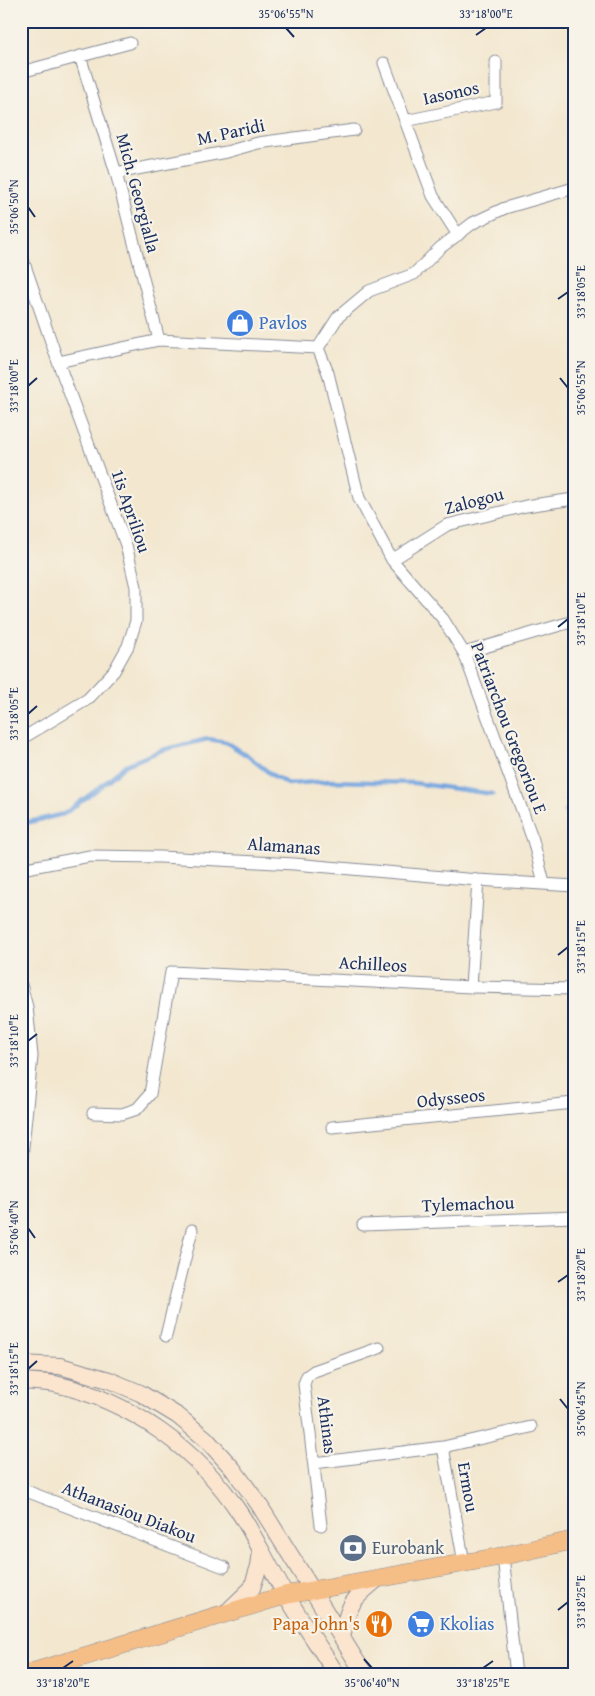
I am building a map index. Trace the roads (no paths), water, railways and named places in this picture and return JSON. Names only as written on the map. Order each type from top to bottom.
[{"type":"main road","points":[[21,1364],[60,1366],[109,1380],[140,1393],[178,1416],[206,1439],[233,1469],[258,1503],[365,1675]]},
{"type":"main road","points":[[21,1381],[54,1384],[92,1395],[124,1409],[160,1430],[216,1481],[241,1515],[286,1595],[337,1675]]},
{"type":"main road","points":[[23,1675],[228,1611],[286,1595],[503,1556],[574,1540]]},
{"type":"main road","points":[[228,1611],[252,1588],[259,1566],[261,1551]]},
{"type":"main road","points":[[342,1638],[350,1604],[361,1592],[379,1578]]},
{"type":"street","points":[[21,72],[130,44]]},
{"type":"street","name":"Mich. Georgialla","points":[[80,56],[116,174],[159,340]]},
{"type":"street","name":"Iasonos","points":[[405,121],[496,102],[496,62]]},
{"type":"street","name":"Iasonos","points":[[384,63],[433,196],[458,235]]},
{"type":"street","name":"M. Paridi","points":[[116,174],[226,152],[258,143],[354,130]]},
{"type":"street","points":[[58,362],[159,340],[318,348],[338,317],[369,291],[414,274],[440,248],[473,223],[505,208],[574,188]]},
{"type":"street","name":"1is Apriliou","points":[[21,254],[58,362],[126,545],[136,587],[136,621],[128,646],[114,671],[88,698],[21,739]]},
{"type":"street","name":"Patriarchou Gregoriou E","points":[[318,348],[328,373],[359,498],[392,560],[443,619],[464,653],[533,840],[544,884]]},
{"type":"street","name":"Zalogou","points":[[392,560],[447,525],[526,506],[574,499]]},
{"type":"street","points":[[464,653],[574,621]]},
{"type":"street","name":"Alamanas","points":[[21,868],[90,856],[151,857],[294,864],[478,880],[574,886]]},
{"type":"street","points":[[471,987],[478,880]]},
{"type":"street","name":"Achilleos","points":[[93,1113],[122,1114],[137,1109],[150,1094],[171,972],[471,987],[574,988]]},
{"type":"street","points":[[21,985],[32,1056],[21,1167]]},
{"type":"street","name":"Odysseos","points":[[332,1127],[574,1103]]},
{"type":"street","name":"Tylemachou","points":[[363,1225],[574,1217]]},
{"type":"street","points":[[166,1336],[192,1230]]},
{"type":"street","name":"Athinas","points":[[321,1525],[304,1384],[307,1376],[314,1371],[379,1348]]},
{"type":"street","name":"Ermou","points":[[464,1563],[442,1446],[530,1427]]},
{"type":"street","points":[[314,1463],[442,1446]]},
{"type":"street","name":"Athanasiou Diakou","points":[[21,1489],[224,1567]]},
{"type":"street","points":[[503,1556],[516,1675]]},
{"type":"waterway","points":[[21,824],[64,814],[126,765],[162,750],[208,739],[226,742],[272,775],[288,784],[329,781],[414,783],[493,794]]},
{"type":"waterway","points":[[565,811],[574,814]]},
{"type":"place","name":"Pavlos","points":[[240,323]]},
{"type":"place","name":"Eurobank","points":[[353,1548]]},
{"type":"place","name":"Papa John's","points":[[379,1624]]},
{"type":"place","name":"Kkolias","points":[[421,1624]]}]
